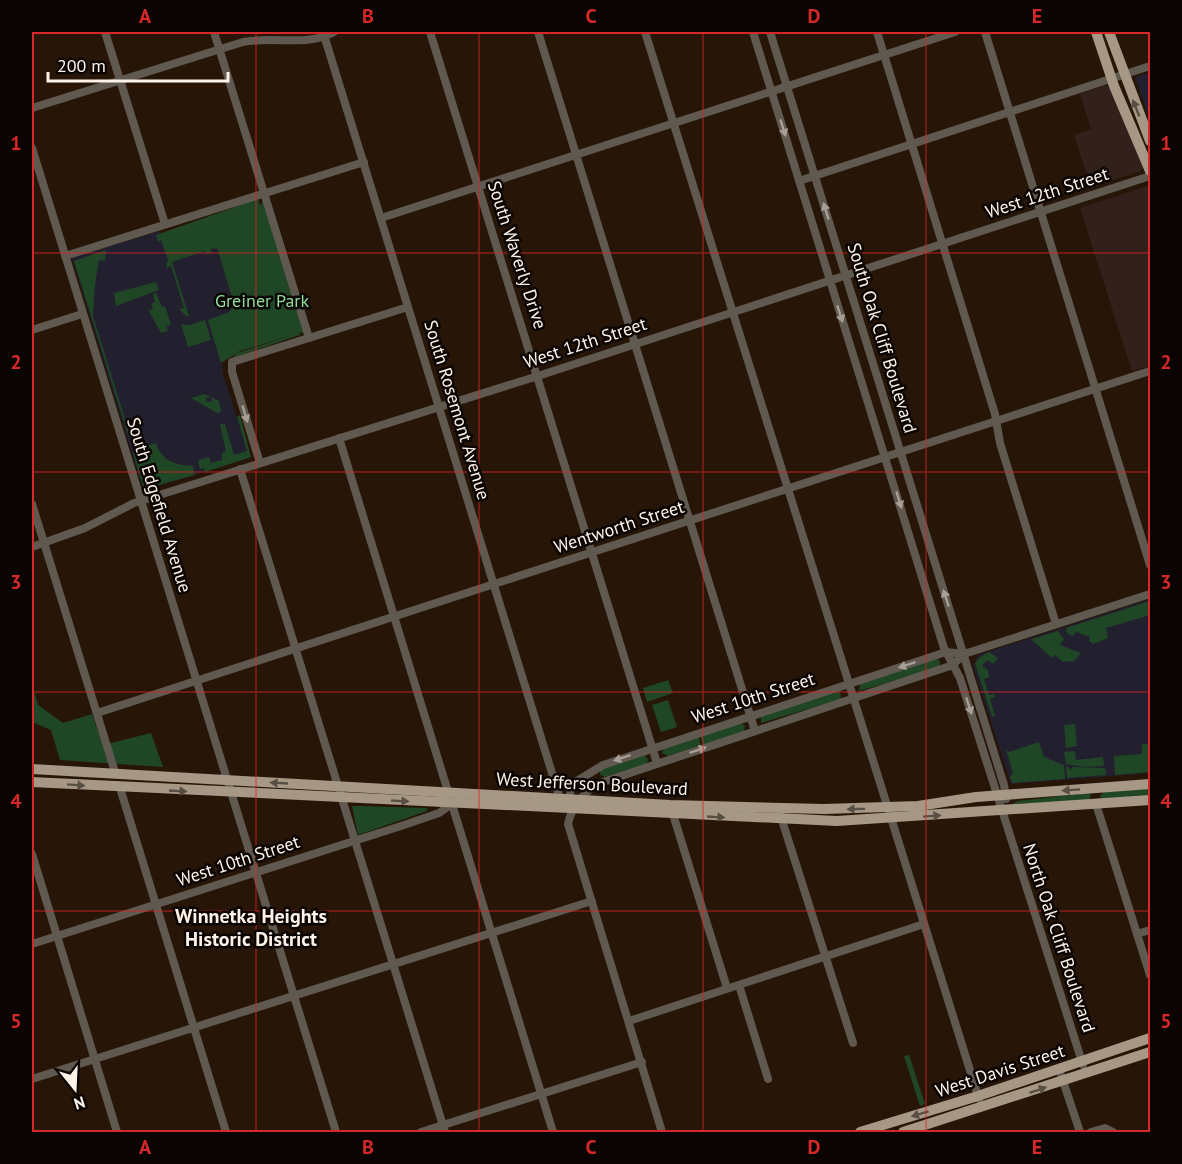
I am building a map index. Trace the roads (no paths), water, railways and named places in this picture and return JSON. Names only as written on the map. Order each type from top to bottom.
[{"type":"main road","points":[[1096,32],[1111,78],[1150,171]]},
{"type":"main road","points":[[1109,32],[1150,141]]},
{"type":"main road","name":"West Jefferson Boulevard","points":[[32,769],[581,800],[782,820],[889,813],[1004,811],[1150,800]]},
{"type":"main road","points":[[120,788],[119,780],[125,778],[155,779],[164,776]]},
{"type":"main road","name":"West Jefferson Boulevard","points":[[32,782],[574,810],[778,808],[889,813],[1002,795],[1150,784]]},
{"type":"main road","points":[[1096,804],[1097,788]]},
{"type":"main road","name":"West Davis Street","points":[[860,1132],[978,1096],[1150,1038]]},
{"type":"main road","name":"West Davis Street","points":[[903,1132],[1150,1052]]},
{"type":"street","points":[[105,32],[165,224]]},
{"type":"street","points":[[214,32],[309,338]]},
{"type":"street","points":[[32,108],[257,39],[304,40],[334,32]]},
{"type":"street","name":"South Waverly Drive","points":[[430,32],[657,764]]},
{"type":"street","points":[[538,32],[755,731]]},
{"type":"street","points":[[645,32],[982,1108]]},
{"type":"street","name":"South Oak Cliff Boulevard","points":[[753,32],[946,652]]},
{"type":"street","name":"South Oak Cliff Boulevard","points":[[770,32],[964,654]]},
{"type":"street","points":[[877,32],[997,421],[1000,442],[1056,624]]},
{"type":"street","points":[[381,218],[954,32]]},
{"type":"street","points":[[985,32],[1150,566]]},
{"type":"street","name":"South Rosemont Avenue","points":[[324,34],[494,585],[564,799]]},
{"type":"street","points":[[799,181],[1150,66]]},
{"type":"street","name":"South Edgefield Avenue","points":[[32,148],[336,1132]]},
{"type":"street","points":[[65,256],[364,162]]},
{"type":"street","name":"West 12th Street","points":[[32,547],[85,528],[140,501],[538,376],[1150,176]]},
{"type":"street","points":[[260,463],[230,366],[237,359],[408,307]]},
{"type":"street","points":[[32,330],[82,314]]},
{"type":"street","name":"Wentworth Street","points":[[97,713],[1150,371]]},
{"type":"street","points":[[339,438],[553,1132]]},
{"type":"street","points":[[240,469],[294,650],[444,1129]]},
{"type":"street","points":[[32,504],[115,772]]},
{"type":"street","name":"West 10th Street","points":[[564,799],[572,784],[585,773],[603,765],[946,652],[964,654],[1150,594]]},
{"type":"street","name":"North Oak Cliff Boulevard","points":[[946,652],[960,678],[1002,795]]},
{"type":"street","name":"West 10th Street","points":[[574,810],[593,786],[953,665],[964,654]]},
{"type":"street","name":"North Oak Cliff Boulevard","points":[[964,654],[1002,795],[1004,811],[1086,1074]]},
{"type":"street","points":[[120,788],[226,1132]]},
{"type":"street","name":"West 10th Street","points":[[32,944],[439,813],[452,804]]},
{"type":"street","points":[[1096,804],[1150,975]]},
{"type":"street","points":[[778,808],[853,1043]]},
{"type":"street","points":[[574,810],[568,824],[662,1132]]},
{"type":"street","points":[[672,810],[727,988]]},
{"type":"street","points":[[32,854],[117,1132]]},
{"type":"street","points":[[32,1080],[592,900]]},
{"type":"street","points":[[629,1021],[924,924]]},
{"type":"street","points":[[1137,934],[1150,930]]},
{"type":"street","points":[[738,985],[768,1079]]},
{"type":"street","points":[[421,1132],[444,1129],[541,1094],[642,1062]]},
{"type":"street","points":[[1059,1069],[1080,1132]]},
{"type":"street","points":[[1091,1132],[1105,1128],[1113,1132]]},
{"type":"district","name":"Winnetka Heights Historic District","points":[[251,928]]},
{"type":"park label","name":"Greiner Park","points":[[262,301]]}]
